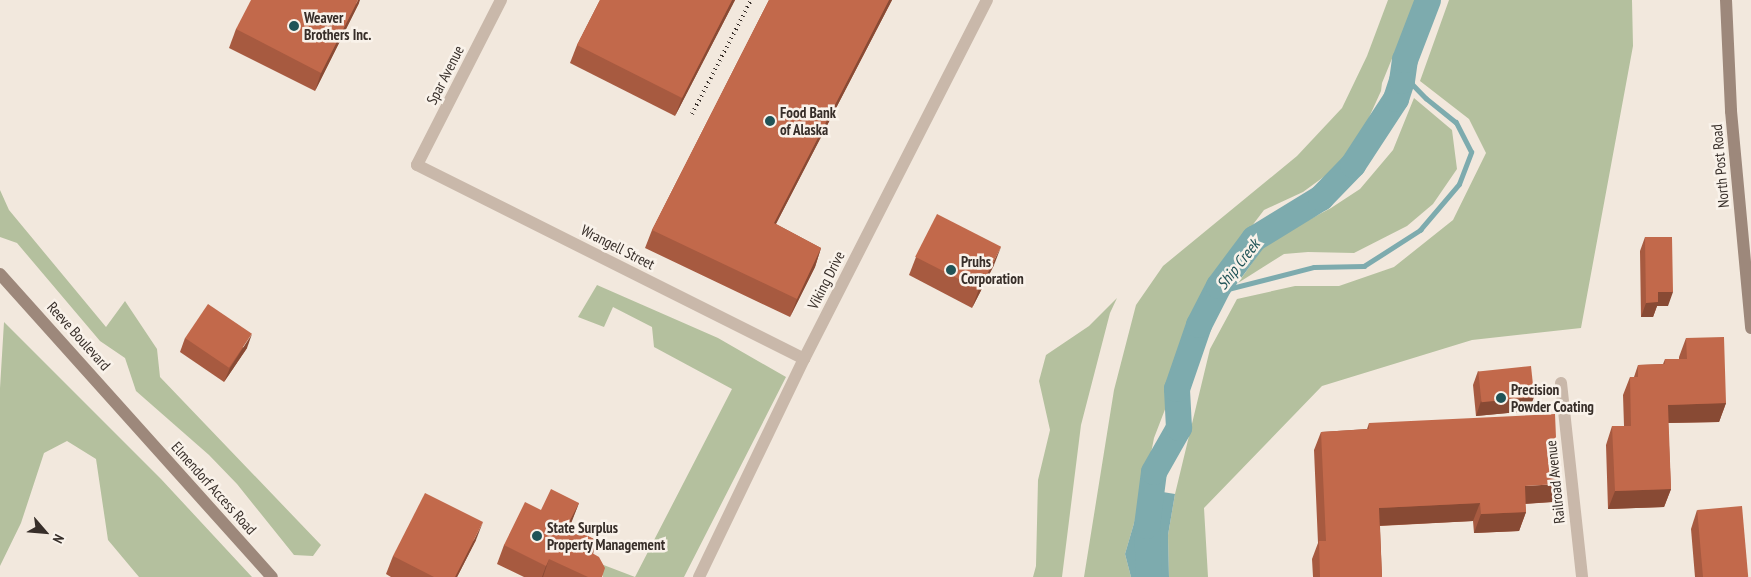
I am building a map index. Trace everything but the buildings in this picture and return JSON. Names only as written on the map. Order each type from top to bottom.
[{"type":"street","name":"Spar Avenue","points":[[417,165],[501,0]]},
{"type":"street","name":"Viking Drive","points":[[699,577],[804,359],[987,0]]},
{"type":"street","name":"North Post Road","points":[[1726,0],[1731,111],[1751,328]]},
{"type":"street","name":"Wrangell Street","points":[[417,165],[804,359]]},
{"type":"street","name":"Reeve Boulevard","points":[[0,274],[133,420]]},
{"type":"street","name":"Railroad Avenue","points":[[1561,383],[1582,577]]},
{"type":"street","name":"Elmendorf Access Road","points":[[133,420],[272,577]]},
{"type":"green space","points":[[1388,0],[1416,0],[1382,83],[1381,91],[1366,124],[1340,165],[1303,192],[1264,210],[1220,268],[1185,338],[1169,399],[1154,438],[1144,489],[1125,554],[1131,577],[1084,577],[1114,390],[1136,305],[1163,266],[1297,156],[1342,108],[1367,56]]},
{"type":"green space","points":[[1449,0],[1632,0],[1633,46],[1581,328],[1472,340],[1322,386],[1204,508],[1208,577],[1169,577],[1168,535],[1175,494],[1210,349],[1237,299],[1295,286],[1339,286],[1394,267],[1453,220],[1486,153],[1469,119],[1420,81]]},
{"type":"green space","points":[[1414,98],[1452,130],[1457,169],[1433,204],[1407,226],[1354,253],[1308,252],[1284,254],[1238,283],[1267,242],[1331,208],[1360,189],[1393,150]]},
{"type":"green space","points":[[0,190],[9,210],[106,327],[125,301],[157,349],[160,377],[321,545],[313,556],[294,555],[237,484],[209,455],[136,391],[125,358],[100,341],[17,243],[0,237]]},
{"type":"green space","points":[[597,285],[718,338],[786,377],[684,577],[635,577],[732,389],[654,347],[652,327],[613,307],[604,327],[578,317]]},
{"type":"green space","points":[[1117,298],[1110,313],[1081,425],[1062,577],[1033,577],[1036,566],[1038,480],[1050,430],[1039,381],[1046,355],[1089,326]]},
{"type":"green space","points":[[4,322],[161,479],[252,577],[139,577],[108,540],[96,459],[67,441],[44,453],[21,523],[0,566],[0,388]]},
{"type":"green space","points":[[601,564],[635,577],[603,577]]},
{"type":"water","points":[[1144,489],[1175,494],[1168,535],[1169,577],[1131,577],[1125,554]]},
{"type":"waterway","name":"Ship Creek","points":[[1149,577],[1147,526],[1154,472],[1179,428],[1177,389],[1199,325],[1219,286],[1254,239],[1321,198],[1353,165],[1396,99],[1402,81],[1405,60],[1428,0]]},
{"type":"waterway","points":[[1216,292],[1314,267],[1364,266],[1420,230],[1459,184],[1471,152],[1456,123],[1426,99],[1403,75]]},
{"type":"railway","points":[[692,114],[751,0]]},
{"type":"place","name":"Weaver Brothers Inc.","points":[[294,26]]},
{"type":"place","name":"Food Bank of Alaska","points":[[770,121]]},
{"type":"place","name":"Pruhs Corporation","points":[[951,270]]},
{"type":"place","name":"Precision Powder Coating","points":[[1501,398]]},
{"type":"place","name":"State Surplus Property Management","points":[[537,536]]}]
